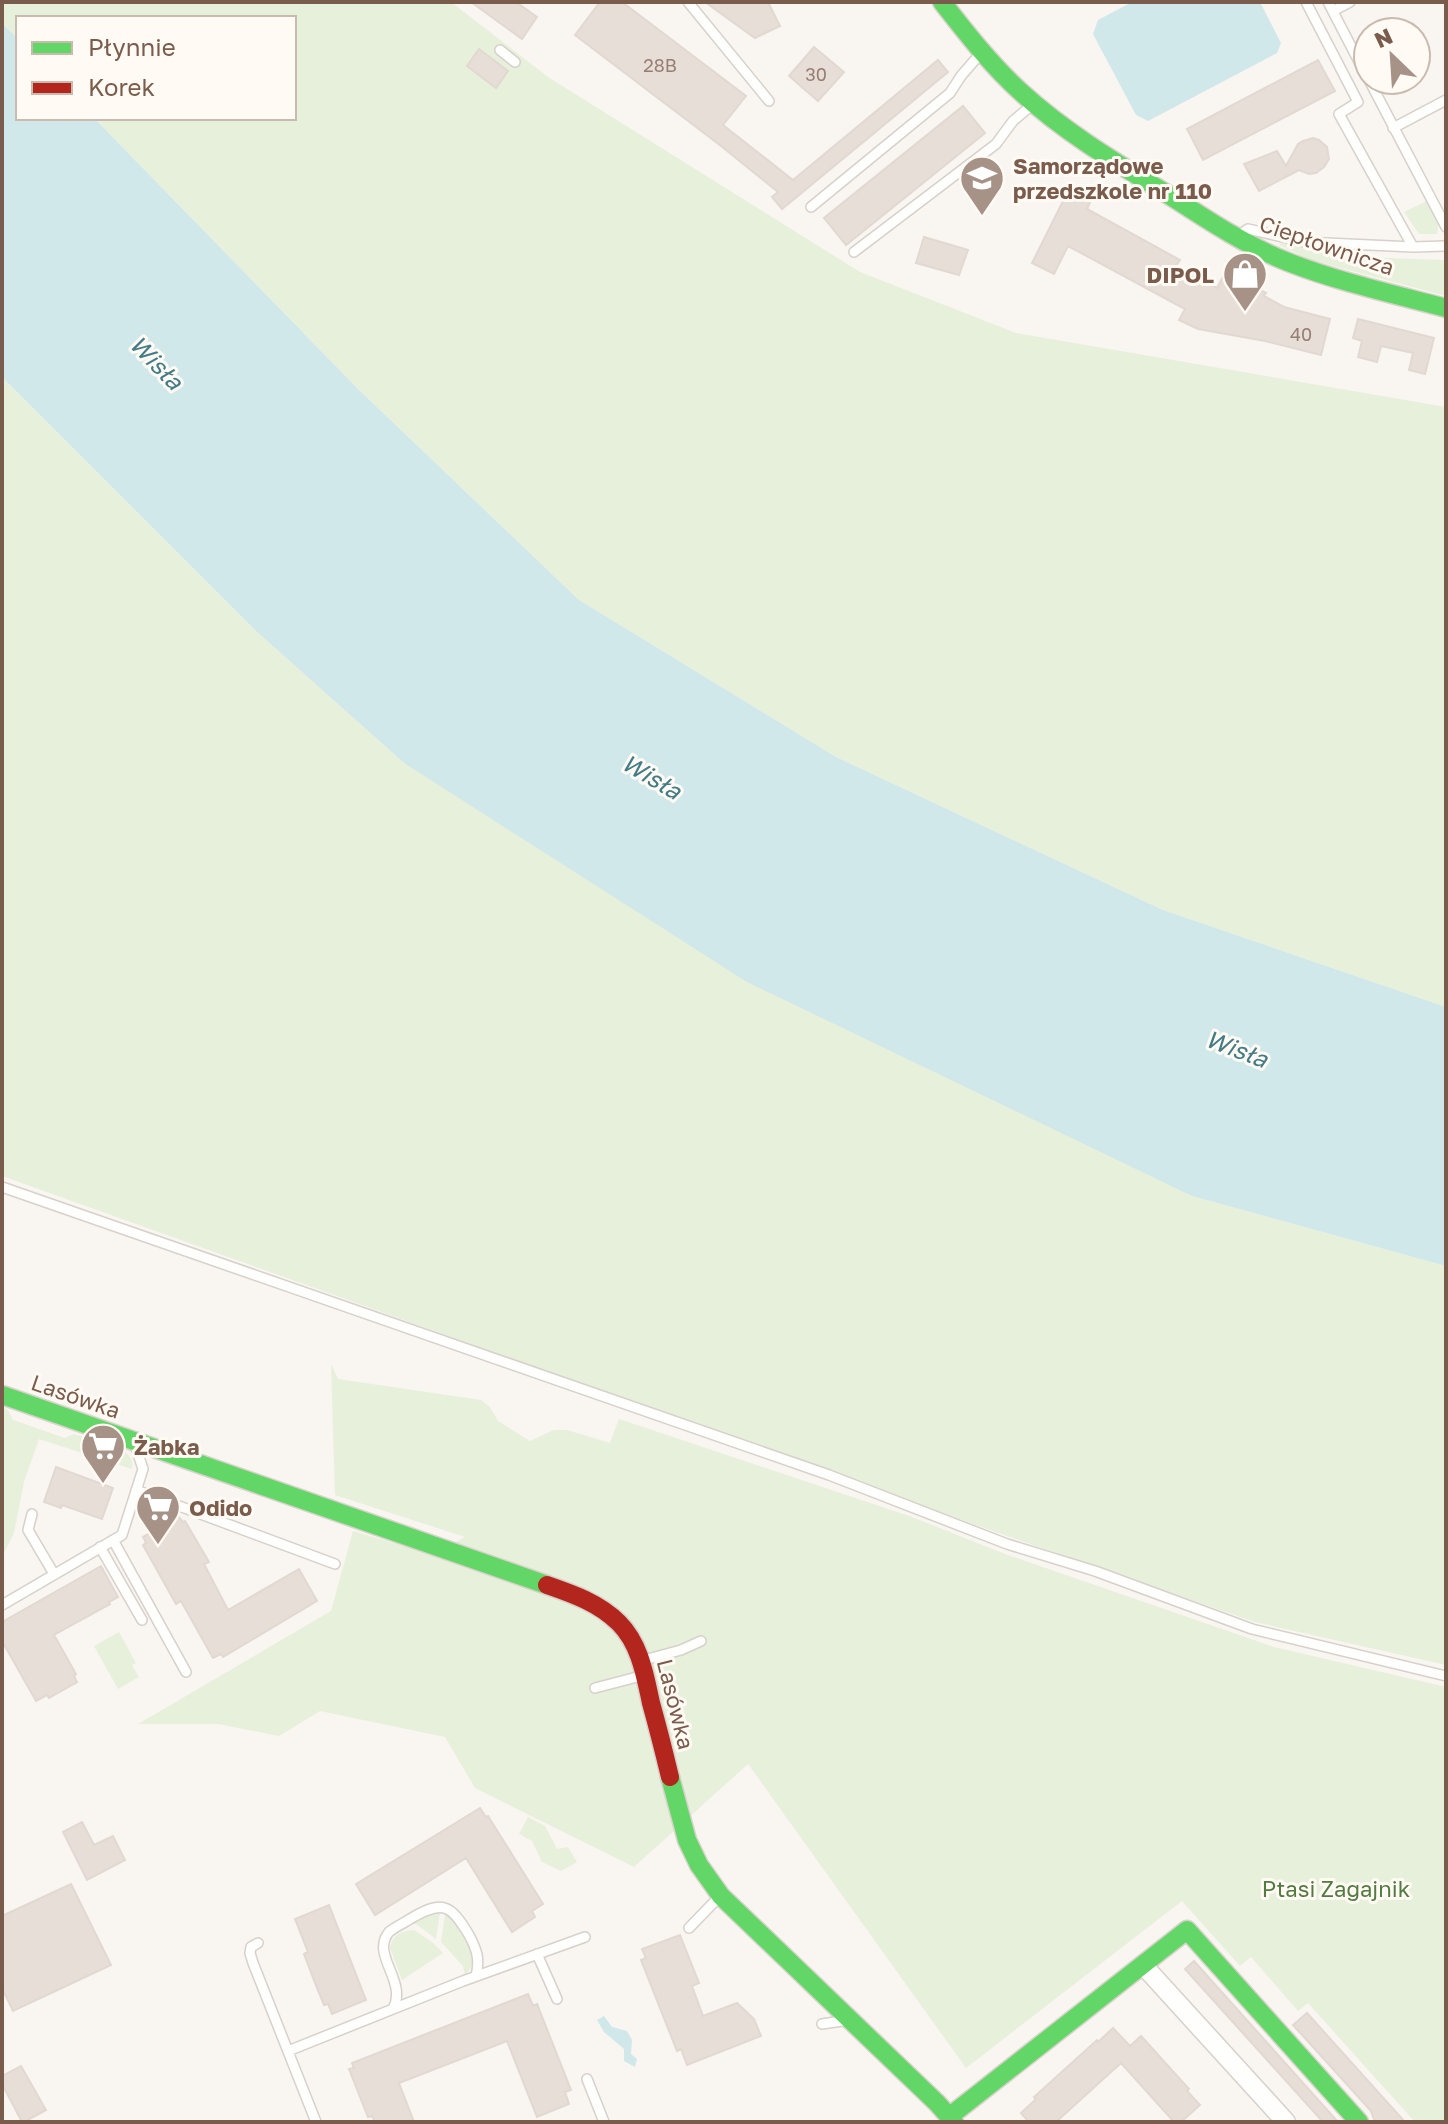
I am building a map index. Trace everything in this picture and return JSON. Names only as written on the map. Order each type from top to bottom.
[{"type":"street","name":"Ciepłownicza","points":[[942,2],[982,52],[1052,119],[1236,238],[1287,261],[1446,308]]},
{"type":"street","name":"Lasówka","points":[[2,1395],[581,1597],[618,1619],[634,1642],[643,1668],[683,1831],[691,1852],[721,1896],[952,2119]]},
{"type":"street","points":[[952,2119],[1187,1930],[1359,2122]]},
{"type":"street","points":[[1143,1965],[1286,2122]]},
{"type":"lane","points":[[688,2],[769,101]]},
{"type":"lane","points":[[1306,2],[1358,102],[1339,114],[1413,247]]},
{"type":"lane","points":[[1350,2],[1330,7],[1352,49]]},
{"type":"lane","points":[[500,50],[515,62]]},
{"type":"lane","points":[[811,207],[950,93],[982,52]]},
{"type":"lane","points":[[1377,96],[1446,227]]},
{"type":"lane","points":[[1393,128],[1446,100]]},
{"type":"lane","points":[[854,252],[996,144],[1013,121],[1034,104]]},
{"type":"lane","points":[[1236,238],[1248,229],[1305,242],[1446,246]]},
{"type":"lane","points":[[2,1187],[829,1475],[1007,1544],[1095,1571],[1252,1629],[1446,1676]]},
{"type":"lane","name":"Lasówka","points":[[113,1540],[122,1535],[143,1469],[134,1441]]},
{"type":"lane","points":[[136,1490],[335,1564]]},
{"type":"lane","points":[[32,1514],[28,1530],[54,1574]]},
{"type":"lane","points":[[2,1605],[113,1540],[186,1672]]},
{"type":"lane","points":[[100,1547],[142,1620]]},
{"type":"lane","points":[[595,1688],[701,1641]]},
{"type":"lane","points":[[689,1928],[721,1896]]},
{"type":"lane","points":[[393,2009],[398,1993],[384,1943],[391,1930],[426,1910],[443,1908],[457,1915],[479,1955],[476,1976]]},
{"type":"lane","points":[[288,2051],[476,1976],[585,1937]]},
{"type":"lane","points":[[258,1943],[251,1947],[250,1953],[316,2122]]},
{"type":"lane","points":[[537,1954],[557,1999]]},
{"type":"lane","points":[[822,2024],[849,2021]]},
{"type":"lane","points":[[587,2079],[604,2122]]},
{"type":"green space","points":[[2,2],[451,2],[548,77],[860,272],[1016,333],[1446,407],[1446,1007],[1163,910],[836,757],[579,600],[359,390],[96,120],[296,120],[296,16],[16,16],[16,37],[2,23]]},
{"type":"green space","points":[[1425,200],[1436,215],[1437,234],[1419,234],[1404,212]]},
{"type":"green space","points":[[1279,245],[1358,257],[1446,260],[1446,296],[1311,260]]},
{"type":"green space","points":[[2,377],[256,631],[404,763],[1192,1196],[1446,1266],[1446,1665],[1255,1622],[2,1176]]},
{"type":"green space","name":"Ptasi Zagajnik","points":[[331,1364],[338,1379],[481,1400],[490,1407],[498,1421],[530,1441],[554,1430],[567,1430],[610,1443],[619,1419],[912,1517],[1005,1554],[1274,1647],[1446,1687],[1446,2122],[1415,2122],[1308,2003],[1298,2011],[1251,1957],[1240,1966],[1182,1901],[966,2068],[748,1764],[634,1867],[475,1788],[445,1737],[320,1711],[279,1736],[218,1724],[138,1724],[331,1611],[353,1531],[434,1555],[465,1537],[335,1495]]},
{"type":"green space","points":[[2,1407],[8,1410],[13,1420],[65,1438],[74,1434],[123,1450],[130,1458],[132,1469],[39,1439],[24,1482],[14,1533],[2,1557]]},
{"type":"green space","points":[[119,1632],[136,1663],[132,1665],[139,1677],[118,1689],[94,1646]]},
{"type":"green space","points":[[528,1817],[545,1826],[557,1849],[568,1847],[577,1862],[561,1871],[542,1862],[532,1841],[519,1834]]},
{"type":"green space","points":[[440,1913],[436,1939],[412,1924],[430,1914]]},
{"type":"green space","points":[[445,1915],[457,1926],[470,1950],[472,1965],[465,1975],[463,1966],[441,1942]]},
{"type":"green space","points":[[414,1930],[443,1953],[402,1980],[390,1948],[398,1934]]},
{"type":"water","points":[[1132,2],[1260,2],[1281,43],[1277,53],[1148,121],[1136,115],[1093,34],[1098,20]]},
{"type":"water","name":"Wisła","points":[[2,23],[16,37],[16,120],[96,120],[359,390],[579,600],[836,757],[1163,910],[1446,1007],[1446,1266],[1192,1196],[747,982],[404,763],[256,631],[2,377]]},
{"type":"water","points":[[604,2016],[612,2027],[627,2031],[632,2040],[631,2054],[637,2059],[635,2067],[624,2061],[624,2049],[604,2032],[597,2020]]},
{"type":"building","points":[[471,2],[516,2],[537,17],[522,39]]},
{"type":"building","points":[[600,2],[622,2],[746,96],[723,125],[793,180],[938,60],[948,72],[782,209],[772,197],[778,192],[575,35]]},
{"type":"building","points":[[705,2],[768,2],[780,26],[755,38]]},
{"type":"building","points":[[814,47],[844,72],[818,101],[789,76]]},
{"type":"building","points":[[479,49],[508,71],[496,88],[467,66]]},
{"type":"building","points":[[1318,60],[1335,91],[1203,160],[1187,129]]},
{"type":"building","points":[[963,106],[985,133],[846,245],[824,218]]},
{"type":"building","points":[[1313,138],[1327,147],[1329,159],[1324,167],[1309,174],[1299,170],[1259,191],[1244,164],[1277,151],[1286,166],[1298,144]]},
{"type":"building","points":[[1070,187],[1092,198],[1087,209],[1180,260],[1175,267],[1217,288],[1225,273],[1266,293],[1264,296],[1284,307],[1330,319],[1321,355],[1198,329],[1179,320],[1185,309],[1068,246],[1054,274],[1032,263]]},
{"type":"building","points":[[924,237],[968,250],[959,275],[916,263]]},
{"type":"building","points":[[1358,319],[1434,338],[1425,374],[1409,370],[1413,353],[1381,346],[1377,362],[1358,357],[1362,341],[1353,338]]},
{"type":"building","points":[[56,1467],[113,1488],[102,1519],[44,1502]]},
{"type":"building","points":[[179,1517],[185,1521],[209,1562],[204,1564],[228,1610],[299,1569],[317,1601],[223,1657],[221,1654],[213,1658],[181,1601],[176,1604],[143,1545],[146,1543],[143,1537]]},
{"type":"building","points":[[101,1566],[118,1597],[54,1635],[76,1674],[77,1682],[49,1698],[47,1695],[36,1701],[2,1641],[2,1622]]},
{"type":"building","points":[[480,1808],[543,1904],[532,1911],[535,1917],[512,1932],[466,1858],[375,1915],[356,1884]]},
{"type":"building","points":[[82,1822],[94,1845],[113,1836],[125,1860],[87,1880],[63,1832]]},
{"type":"building","points":[[71,1884],[111,1965],[13,2011],[2,1988],[2,1916]]},
{"type":"building","points":[[329,1905],[366,2000],[332,2014],[328,2004],[324,2005],[315,1983],[304,1954],[308,1952],[295,1919]]},
{"type":"building","points":[[680,1935],[699,1983],[692,1986],[703,2016],[737,2003],[754,2019],[761,2036],[687,2065],[681,2049],[677,2051],[641,1960],[646,1958],[642,1949]]},
{"type":"building","points":[[1194,1961],[1338,2122],[1323,2122],[1185,1969]]},
{"type":"building","points":[[528,1994],[533,2006],[537,2004],[571,2090],[565,2092],[569,2104],[537,2117],[507,2041],[399,2083],[414,2122],[375,2122],[372,2116],[368,2117],[349,2069],[354,2068],[352,2063]]},
{"type":"building","points":[[1307,2013],[1405,2122],[1375,2122],[1371,2111],[1293,2025]]},
{"type":"building","points":[[1113,2028],[1130,2046],[1141,2036],[1200,2105],[1181,2122],[1174,2122],[1121,2063],[1056,2122],[1029,2122],[1021,2113],[1036,2099],[1034,2097]]},
{"type":"building","points":[[21,2066],[46,2110],[24,2122],[2,2084],[2,2076]]},
{"type":"traffic: fast","points":[[942,2],[990,61],[1039,108],[1094,148],[1214,224],[1258,248],[1307,269],[1446,308]]},
{"type":"traffic: fast","points":[[2,1395],[547,1585]]},
{"type":"traffic: fast","points":[[670,1777],[687,1840],[699,1865],[721,1896],[954,2122]]},
{"type":"traffic: fast","points":[[950,2116],[1187,1930],[1359,2122]]},
{"type":"traffic: jam","points":[[547,1585],[603,1610],[619,1623],[632,1640],[644,1671],[670,1777]]},
{"type":"place","name":"Samorządowe przedszkole nr 110","points":[[982,217]]},
{"type":"place","name":"DIPOL","points":[[1245,313]]},
{"type":"place","name":"Żabka","points":[[103,1485]]},
{"type":"place","name":"Odido","points":[[158,1546]]}]
